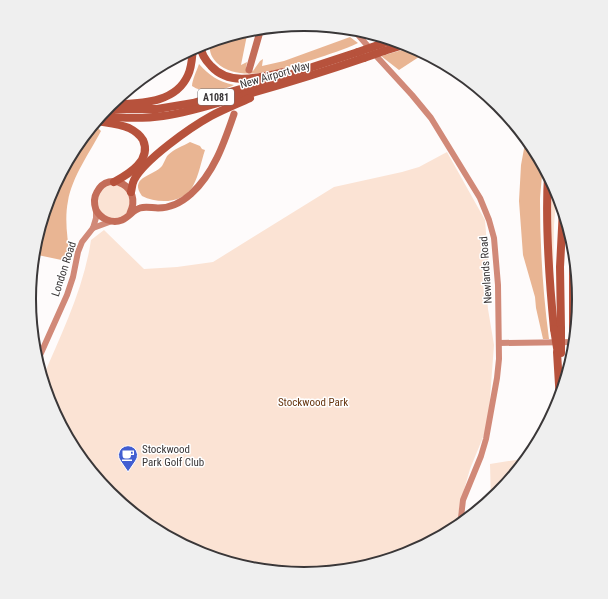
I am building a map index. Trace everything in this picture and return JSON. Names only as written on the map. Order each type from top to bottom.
[{"type":"highway","name":"New Airport Way","points":[[381,48],[387,44]]},
{"type":"highway","name":"New Airport Way","points":[[107,117],[129,118],[163,116],[195,110],[316,75],[361,55],[381,48],[393,46]]},
{"type":"highway","name":"A1081","points":[[202,51],[212,68],[218,73],[227,77],[238,79],[250,79],[322,64]]},
{"type":"highway","name":"New Airport Way","points":[[115,109],[157,109],[193,103],[322,64],[361,55]]},
{"type":"highway","name":"A1081","points":[[121,104],[156,100],[175,92],[181,87],[189,74],[192,56]]},
{"type":"highway","name":"A1081","points":[[132,193],[132,186],[135,178],[164,148],[212,116],[271,88]]},
{"type":"highway","points":[[102,122],[130,129],[138,134],[144,144],[144,155],[139,164],[130,173],[114,182]]},
{"type":"highway","points":[[548,187],[547,225],[549,280],[557,329],[561,377]]},
{"type":"highway","points":[[557,329],[562,227]]},
{"type":"highway","points":[[559,352],[560,381]]},
{"type":"main road","points":[[250,70],[259,35]]},
{"type":"main road","name":"A1081","points":[[130,213],[140,208],[163,208],[176,205],[199,186],[219,156],[234,114]]},
{"type":"main road","points":[[132,193],[134,201],[130,213],[122,220],[112,221],[105,219],[100,216],[96,210],[96,193],[104,185],[114,182],[124,184],[132,193],[149,207]]},
{"type":"street","name":"Newlands Road","points":[[360,37],[379,60],[412,94],[431,118],[486,210],[492,228],[496,250],[498,285],[499,343],[497,378],[486,438],[481,456],[463,500],[461,517]]},
{"type":"street","name":"London Road","points":[[40,347],[69,289],[80,247],[93,228],[96,218],[96,210]]},
{"type":"street","points":[[93,228],[112,221]]},
{"type":"street","points":[[499,343],[569,342]]},
{"type":"green space","name":"Stockwood Park","points":[[447,152],[485,220],[488,259],[486,284],[488,309],[494,345],[488,425],[470,469],[460,504],[457,520],[423,540],[390,554],[339,566],[304,568],[269,566],[218,554],[185,540],[155,523],[141,513],[102,477],[81,449],[63,418],[46,371],[64,328],[83,276],[91,240],[104,230],[144,269],[177,267],[213,262],[334,187],[419,167]]},
{"type":"green space","points":[[107,185],[123,186],[132,199],[128,211],[122,217],[113,218],[105,216],[98,208],[97,196]]},
{"type":"green space","points":[[550,192],[556,207],[553,282],[549,216]]},
{"type":"green space","points":[[520,459],[506,477],[491,492],[490,464]]},
{"type":"shaded area","points":[[247,37],[241,65],[247,62],[246,68],[253,71],[263,59],[262,66],[284,61],[350,37],[358,43],[342,50],[292,66],[278,70],[251,74],[239,73],[227,69],[217,63],[211,53],[210,48]]},
{"type":"shaded area","points":[[403,50],[419,57],[399,70],[381,56]]},
{"type":"shaded area","points":[[199,64],[214,78],[234,85],[213,91],[202,90],[192,86]]},
{"type":"shaded area","points":[[98,128],[101,131],[77,174],[68,201],[66,224],[71,262],[40,255],[41,247],[50,213],[63,181],[71,165]]},
{"type":"shaded area","points":[[190,142],[205,150],[197,177],[189,192],[170,201],[148,199],[142,196],[138,185],[140,181],[160,168],[170,153]]},
{"type":"shaded area","points":[[524,146],[542,175],[540,201],[541,253],[549,339],[543,339],[535,297],[523,255],[519,201],[521,165]]},
{"type":"place","name":"Stockwood Park Golf Club","points":[[128,472]]}]
